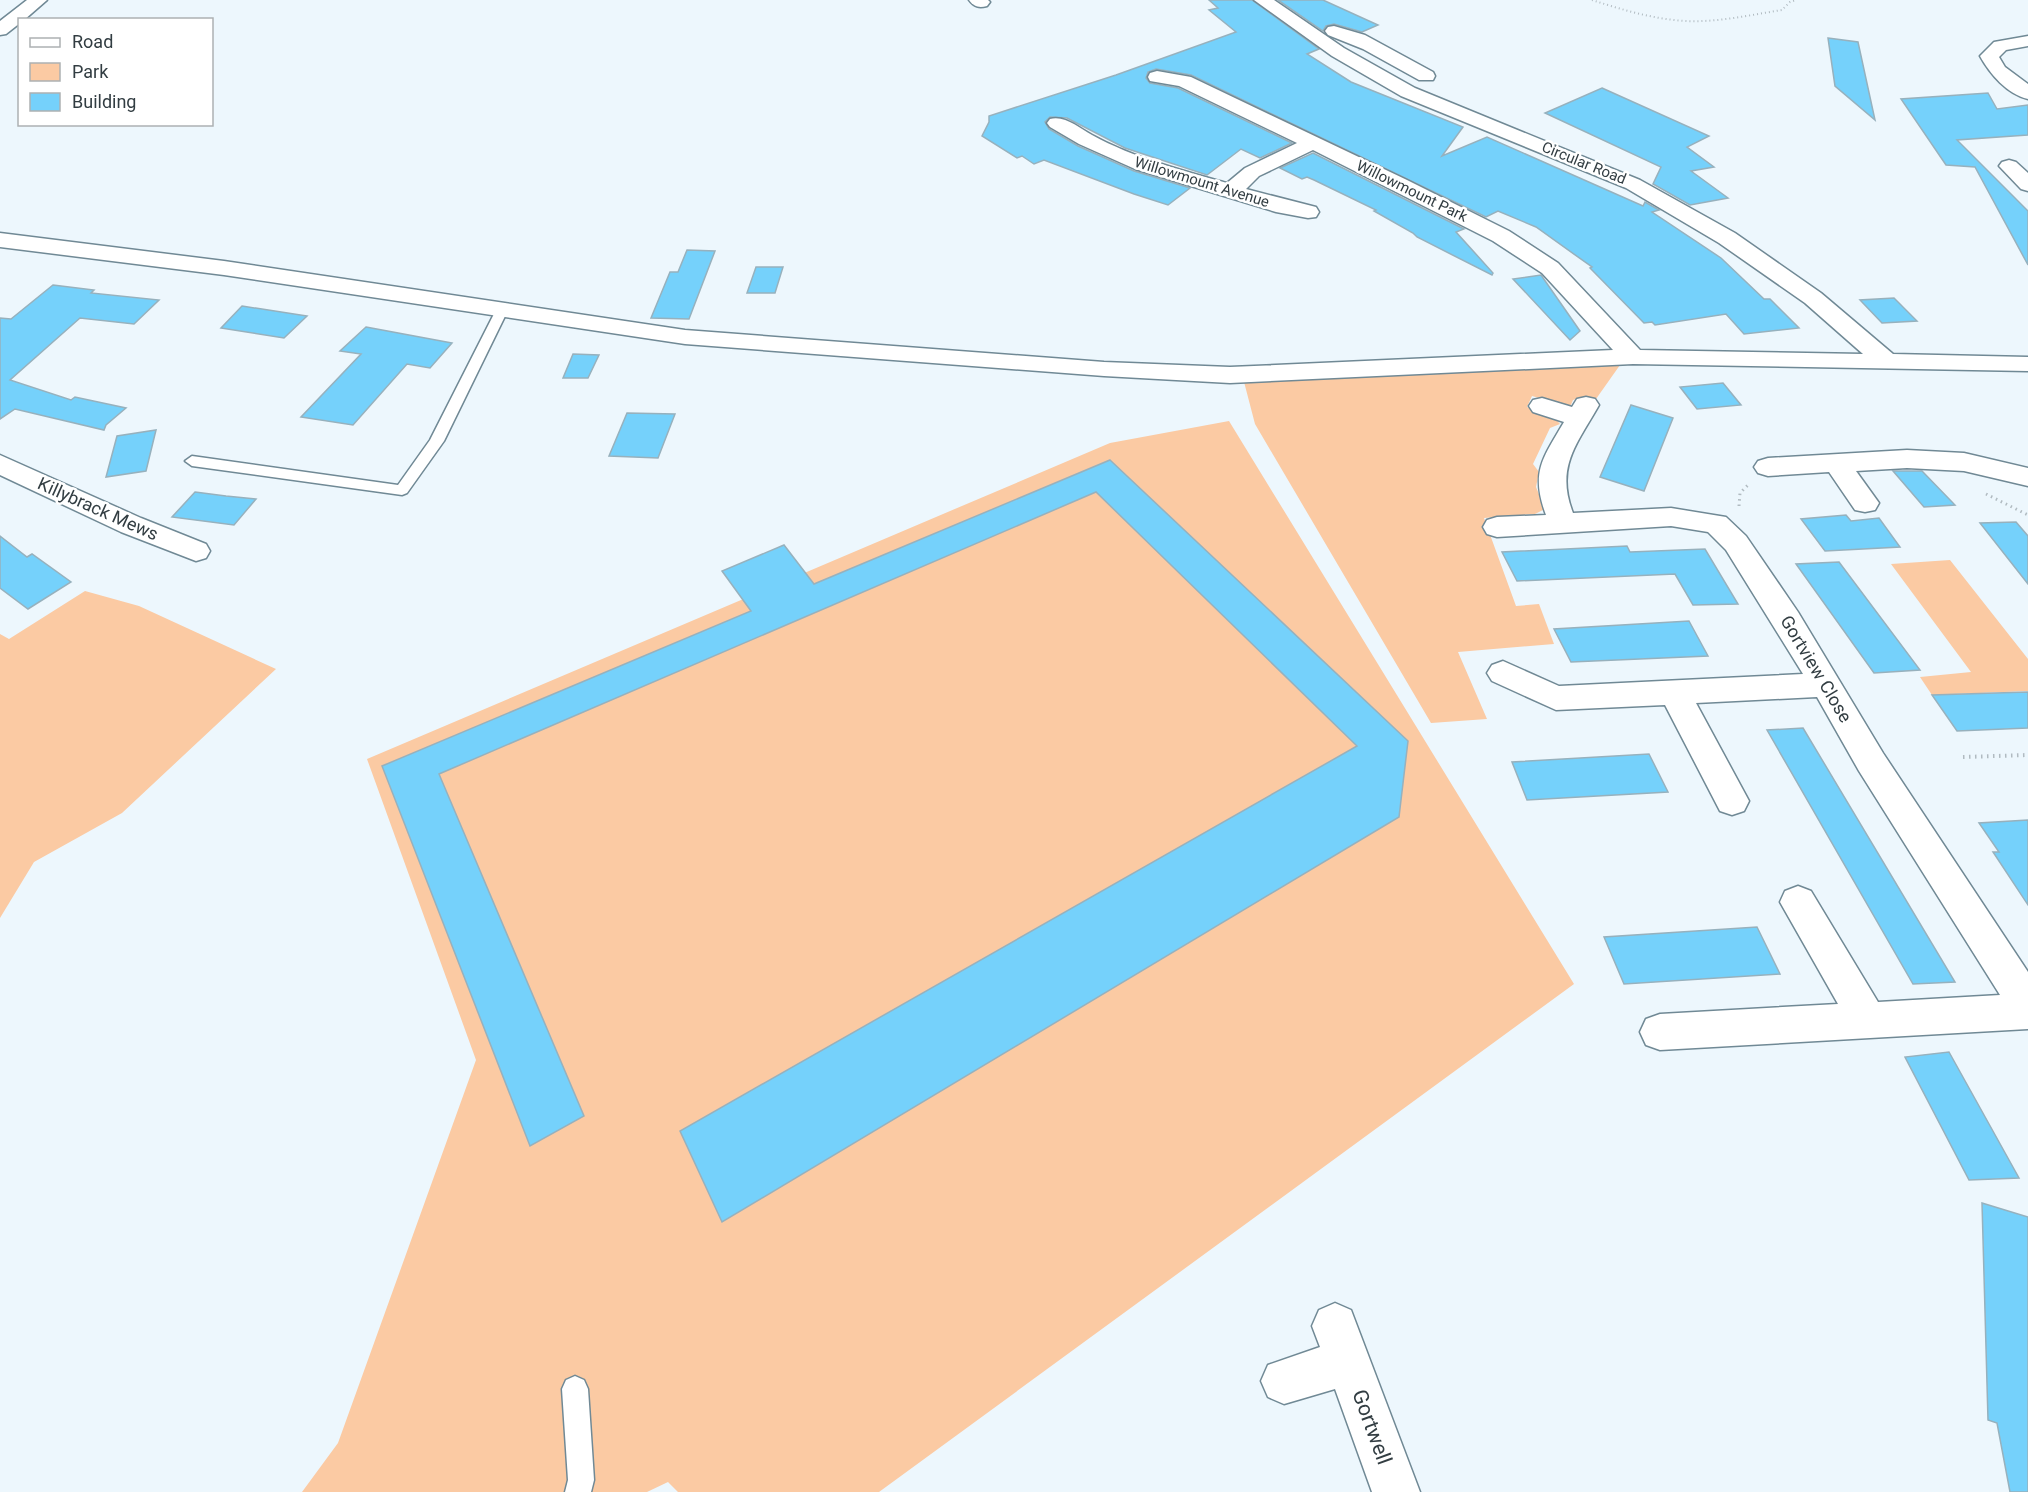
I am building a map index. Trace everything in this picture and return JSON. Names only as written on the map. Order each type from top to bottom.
[{"type":"street","points":[[4,24],[38,0]]},
{"type":"street","name":"Circular Road","points":[[1263,0],[1338,52],[1408,92],[1633,184],[1727,238],[1813,298],[1885,360]]},
{"type":"street","points":[[1316,19],[1334,31],[1365,42],[1426,76]]},
{"type":"street","points":[[2028,41],[2000,46],[1989,56],[1998,71],[2028,93]]},
{"type":"street","points":[[1338,52],[1365,42]]},
{"type":"street","name":"Willowmount Park","points":[[1157,77],[1184,81],[1501,236],[1550,268],[1633,357]]},
{"type":"street","name":"Willowmount Avenue","points":[[1056,130],[1142,165],[1308,212]]},
{"type":"street","points":[[1231,191],[1252,172],[1313,143]]},
{"type":"street","points":[[2009,166],[2028,185]]},
{"type":"street","points":[[0,240],[224,268],[685,337],[1104,369],[1218,374],[1633,357],[2028,364]]},
{"type":"street","points":[[1542,406],[1583,412],[1553,464],[1553,497],[1563,523]]},
{"type":"street","points":[[1760,474],[1836,463],[1907,459],[1964,462],[2028,477]]},
{"type":"street","points":[[1836,463],[1865,503]]},
{"type":"street","name":"Killybrack Mews","points":[[0,464],[131,525],[196,551]]},
{"type":"street","name":"Gortview Close","points":[[1497,527],[1671,518],[1716,524],[1736,543],[1787,620],[1871,762],[2028,1005]]},
{"type":"street","points":[[1503,673],[1556,698],[1825,685]]},
{"type":"street","points":[[1674,692],[1732,801]]},
{"type":"street","points":[[1798,902],[1868,1020]]},
{"type":"street","points":[[1660,1032],[2028,1011]]},
{"type":"street","name":"Gortwell","points":[[1284,1381],[1341,1344],[1396,1492]]},
{"type":"lane","points":[[192,461],[402,490],[437,441],[502,310]]},
{"type":"lane","points":[[575,1389],[581,1480],[579,1492]]},
{"type":"path","points":[[1592,0],[1658,16],[1702,21],[1782,10],[1790,2],[1796,0]]},
{"type":"path","points":[[1737,515],[1740,493],[1760,474]]},
{"type":"path","points":[[1963,757],[2028,754]]},
{"type":"green space","points":[[1620,365],[1596,399],[1581,397],[1573,400],[1570,407],[1532,396],[1527,407],[1549,415],[1560,424],[1550,428],[1533,464],[1539,472],[1536,487],[1545,509],[1535,514],[1484,518],[1516,606],[1539,604],[1554,644],[1458,652],[1487,719],[1431,723],[1255,424],[1243,378]]},
{"type":"green space","points":[[1229,421],[1574,984],[879,1492],[678,1492],[668,1482],[647,1492],[302,1492],[338,1443],[476,1060],[367,759],[1110,443]]},
{"type":"green space","points":[[1950,560],[2028,659],[2028,691],[1932,695],[1920,677],[1971,672],[1891,564]]},
{"type":"green space","points":[[85,591],[139,606],[276,669],[122,813],[34,862],[0,918],[0,634],[9,639]]},
{"type":"building","points":[[1209,0],[1252,0],[1319,49],[1307,54],[1351,82],[1463,127],[1442,156],[1487,137],[1643,206],[1645,202],[1659,210],[1652,212],[1721,258],[1764,299],[1770,299],[1799,328],[1744,334],[1726,314],[1655,325],[1652,322],[1644,323],[1590,268],[1592,267],[1536,227],[1498,211],[1486,217],[1191,75],[1156,69],[1148,72],[1146,78],[1150,83],[1178,88],[1292,143],[1260,158],[1241,149],[1207,175],[1125,148],[1067,118],[1050,117],[1045,122],[1049,129],[1078,146],[1134,171],[1190,188],[1168,205],[1044,160],[1034,164],[1022,156],[1017,158],[982,136],[989,122],[989,116],[1116,75],[1236,32],[1209,10],[1218,8]]},
{"type":"building","points":[[1278,0],[1323,0],[1378,25],[1362,32],[1334,24],[1326,26],[1323,31]]},
{"type":"building","points":[[1828,38],[1858,42],[1875,120],[1835,86]]},
{"type":"building","points":[[1602,88],[1709,136],[1687,147],[1714,167],[1691,171],[1728,198],[1690,205],[1653,184],[1661,167],[1545,113]]},
{"type":"building","points":[[1988,93],[1997,109],[2028,105],[2028,135],[1957,140],[2028,211],[2028,265],[1975,167],[1946,165],[1901,99]]},
{"type":"building","points":[[1313,153],[1464,229],[1456,232],[1493,273],[1492,275],[1417,237],[1374,211],[1376,210],[1314,180],[1307,177],[1302,179],[1280,168]]},
{"type":"building","points":[[687,250],[715,251],[689,319],[651,318],[670,272],[678,272]]},
{"type":"building","points":[[756,267],[783,267],[775,293],[747,293]]},
{"type":"building","points":[[1541,275],[1580,331],[1570,340],[1513,279]]},
{"type":"building","points":[[53,285],[94,290],[91,293],[159,300],[134,324],[80,318],[10,380],[71,400],[75,397],[126,408],[106,425],[104,430],[15,409],[0,419],[0,318],[11,319]]},
{"type":"building","points":[[1894,298],[1917,321],[1882,323],[1860,300]]},
{"type":"building","points":[[242,306],[307,316],[284,338],[221,328]]},
{"type":"building","points":[[366,327],[452,343],[430,368],[407,364],[353,425],[301,417],[361,354],[340,351]]},
{"type":"building","points":[[573,354],[599,355],[588,378],[563,378]]},
{"type":"building","points":[[1723,383],[1741,405],[1697,409],[1680,387]]},
{"type":"building","points":[[1631,405],[1673,418],[1644,491],[1600,477]]},
{"type":"building","points":[[627,413],[675,414],[658,458],[609,456]]},
{"type":"building","points":[[156,430],[146,471],[106,477],[117,436]]},
{"type":"building","points":[[1110,460],[1408,741],[1399,817],[722,1222],[680,1131],[1357,746],[1096,492],[439,774],[584,1116],[530,1146],[382,766],[751,611],[722,571],[784,545],[814,584]]},
{"type":"building","points":[[1893,471],[1922,471],[1955,505],[1924,507]]},
{"type":"building","points":[[195,492],[256,499],[234,525],[172,517]]},
{"type":"building","points":[[1846,515],[1851,521],[1879,518],[1900,547],[1825,551],[1801,519]]},
{"type":"building","points":[[2016,522],[2028,536],[2028,584],[1980,523]]},
{"type":"building","points":[[0,536],[27,557],[32,554],[71,582],[28,609],[0,588]]},
{"type":"building","points":[[1627,546],[1630,552],[1705,549],[1738,604],[1693,605],[1675,574],[1517,581],[1502,552]]},
{"type":"building","points":[[1839,562],[1920,670],[1874,673],[1796,564]]},
{"type":"building","points":[[1689,621],[1708,656],[1571,662],[1554,629]]},
{"type":"building","points":[[2028,692],[2028,728],[1957,731],[1932,695]]},
{"type":"building","points":[[1803,728],[1955,982],[1913,984],[1767,730]]},
{"type":"building","points":[[1649,754],[1668,792],[1527,800],[1512,762]]},
{"type":"building","points":[[2028,820],[2028,905],[1993,852],[1999,852],[1979,823]]},
{"type":"building","points":[[1757,927],[1780,974],[1624,984],[1604,937]]},
{"type":"building","points":[[1949,1052],[2019,1178],[1969,1180],[1905,1057]]},
{"type":"building","points":[[1982,1203],[2028,1217],[2028,1492],[2010,1492],[1997,1423],[1988,1420]]}]
